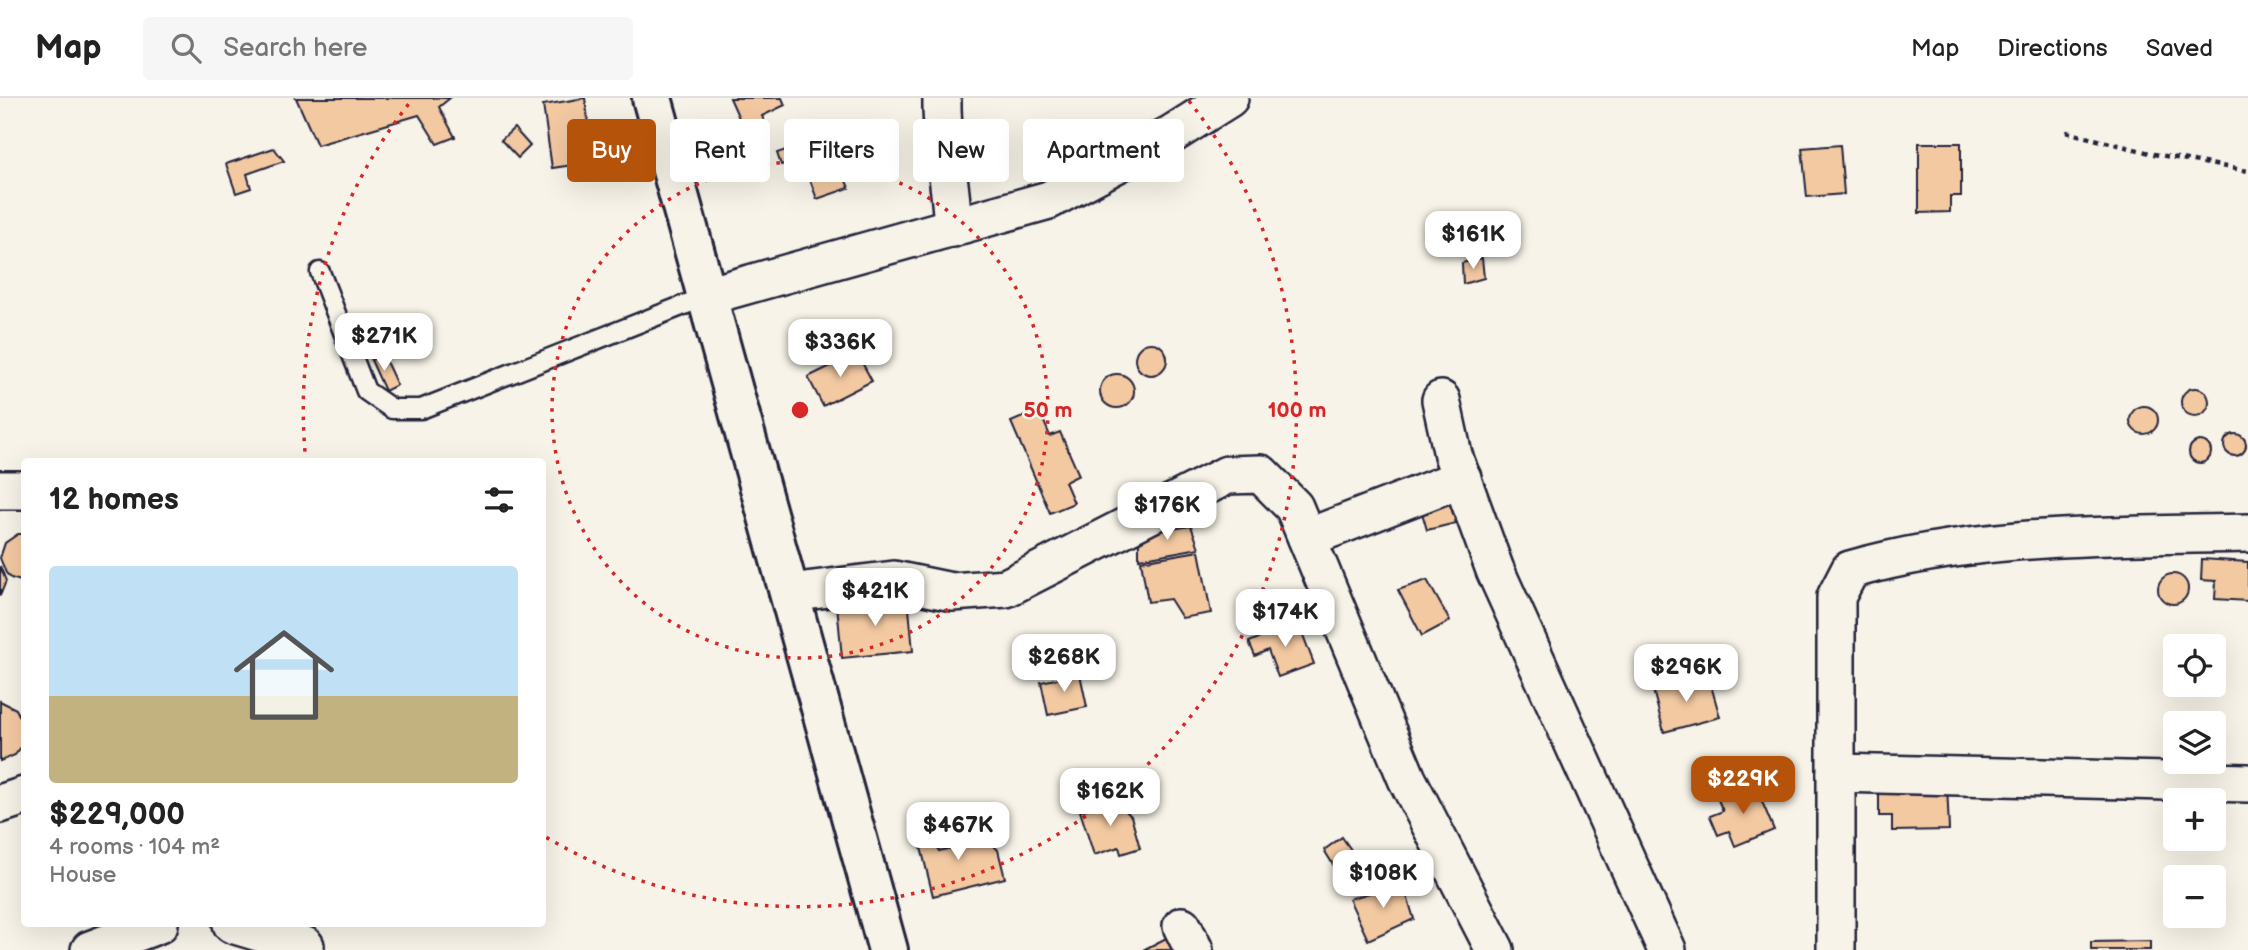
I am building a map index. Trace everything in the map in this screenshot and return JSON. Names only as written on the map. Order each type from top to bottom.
[{"type":"main road","points":[[652,98],[888,950]]},
{"type":"street","points":[[942,98],[942,127],[951,181],[953,228]]},
{"type":"street","points":[[707,296],[1049,200],[1172,134],[1229,98]]},
{"type":"street","points":[[1441,400],[1462,478],[1495,570],[1667,950]]},
{"type":"street","points":[[789,593],[894,580],[952,592],[1006,588],[1227,475],[1261,474],[1294,507],[1407,779],[1495,950]]},
{"type":"street","points":[[1307,538],[1462,478]]},
{"type":"street","points":[[0,490],[21,490]]},
{"type":"street","points":[[1836,950],[1836,597],[1850,570],[1890,558],[2042,538],[2248,533]]},
{"type":"street","points":[[1836,773],[2248,783]]},
{"type":"street","points":[[0,804],[21,797]]},
{"type":"street","points":[[90,950],[151,927]]},
{"type":"street","points":[[245,927],[303,940]]},
{"type":"lane","points":[[320,272],[366,391],[392,409],[421,409],[707,296]]},
{"type":"path","points":[[2066,132],[2154,154],[2248,171]]},
{"type":"building","points":[[296,98],[450,98],[439,107],[455,137],[437,144],[419,115],[317,145]]},
{"type":"building","points":[[585,98],[588,119],[567,119],[567,166],[552,168],[543,105]]},
{"type":"building","points":[[730,98],[782,98],[785,105],[762,116],[763,119],[739,119]]},
{"type":"building","points":[[514,128],[530,146],[518,158],[501,140]]},
{"type":"building","points":[[1919,143],[1961,143],[1961,196],[1950,196],[1950,212],[1919,213]]},
{"type":"building","points":[[1840,145],[1844,194],[1807,197],[1802,148]]},
{"type":"building","points":[[274,148],[284,161],[247,174],[251,188],[236,193],[226,164]]},
{"type":"building","points":[[784,151],[784,164],[781,165],[777,153]]},
{"type":"building","points":[[811,182],[847,182],[849,188],[817,199]]},
{"type":"building","points":[[1482,258],[1484,278],[1463,284],[1462,263]]},
{"type":"building","points":[[1151,343],[1162,348],[1167,359],[1162,370],[1151,375],[1140,370],[1135,359],[1140,348]]},
{"type":"building","points":[[857,353],[872,381],[823,406],[808,377]]},
{"type":"building","points":[[383,355],[397,385],[385,391],[371,360]]},
{"type":"building","points":[[1117,374],[1129,379],[1134,391],[1129,403],[1117,408],[1105,403],[1100,391],[1105,379]]},
{"type":"building","points":[[2195,388],[2205,392],[2209,402],[2205,412],[2195,416],[2185,412],[2181,402],[2185,392]]},
{"type":"building","points":[[2144,406],[2154,410],[2158,420],[2154,430],[2144,434],[2134,430],[2130,420],[2134,410]]},
{"type":"building","points":[[1039,410],[1050,436],[1060,432],[1079,475],[1065,482],[1074,503],[1050,513],[1011,422]]},
{"type":"building","points":[[2235,434],[2243,437],[2246,445],[2243,453],[2235,456],[2227,453],[2224,445],[2227,437]]},
{"type":"building","points":[[2200,441],[2208,444],[2211,452],[2208,460],[2200,463],[2192,460],[2189,452],[2192,444]]},
{"type":"building","points":[[1447,494],[1456,523],[1427,530],[1418,499]]},
{"type":"building","points":[[1191,526],[1199,548],[1139,559],[1139,534]]},
{"type":"building","points":[[21,534],[21,581],[6,573],[0,558],[5,543]]},
{"type":"building","points":[[1199,551],[1211,613],[1182,618],[1170,599],[1148,602],[1141,561]]},
{"type":"building","points":[[2202,559],[2248,562],[2248,601],[2215,599],[2216,581],[2201,580]]},
{"type":"building","points":[[0,566],[6,581],[0,596]]},
{"type":"building","points":[[2173,574],[2179,575],[2187,583],[2187,595],[2179,603],[2173,604],[2167,603],[2159,595],[2158,589],[2159,583],[2167,575]]},
{"type":"building","points":[[1427,580],[1450,621],[1422,636],[1398,590]]},
{"type":"building","points":[[908,598],[913,651],[842,658],[837,605]]},
{"type":"building","points":[[1298,622],[1314,664],[1278,677],[1268,650],[1255,656],[1249,642]]},
{"type":"building","points":[[1080,674],[1087,707],[1048,715],[1041,682]]},
{"type":"building","points":[[1708,675],[1720,717],[1664,732],[1653,690]]},
{"type":"building","points":[[0,701],[16,709],[21,719],[21,747],[15,755],[0,761]]},
{"type":"building","points":[[1947,784],[1949,830],[1892,831],[1892,816],[1879,816],[1879,785]]},
{"type":"building","points":[[1755,785],[1774,830],[1735,846],[1729,831],[1718,835],[1710,816],[1723,811],[1718,800]]},
{"type":"building","points":[[1115,800],[1131,816],[1140,848],[1121,854],[1119,847],[1094,855],[1080,811]]},
{"type":"building","points":[[931,818],[939,851],[987,839],[998,850],[1005,878],[933,896],[915,823]]},
{"type":"building","points":[[1342,837],[1363,867],[1346,885],[1324,850]]},
{"type":"building","points":[[1403,883],[1414,919],[1368,940],[1349,899]]},
{"type":"building","points":[[1176,933],[1193,950],[1143,950]]},
{"type":"building","points":[[2150,941],[2150,950],[2091,950],[2091,942]]}]
